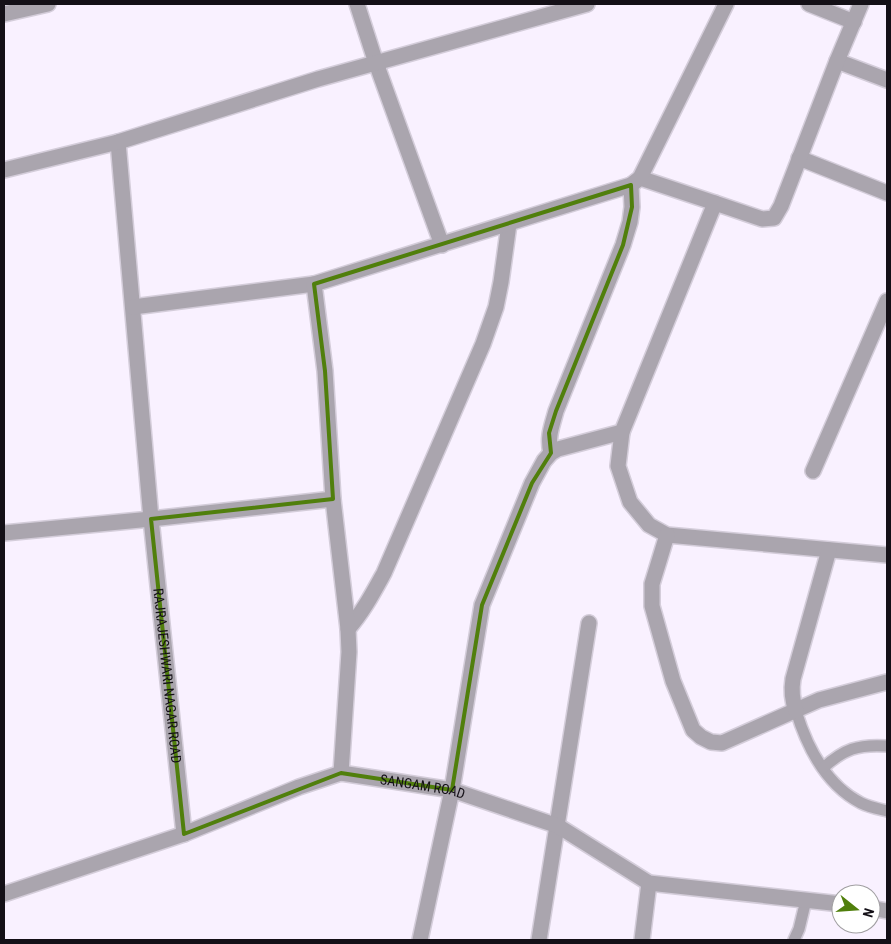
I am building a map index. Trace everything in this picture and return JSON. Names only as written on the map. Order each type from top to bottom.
[{"type":"street","points":[[4,14],[48,4]]},
{"type":"street","points":[[357,4],[376,63],[442,245]]},
{"type":"street","points":[[4,170],[118,142],[318,79],[587,4]]},
{"type":"street","points":[[550,453],[548,444],[556,410],[623,246],[630,222],[636,181],[726,4]]},
{"type":"street","points":[[809,4],[854,22]]},
{"type":"street","points":[[133,307],[314,284],[509,224],[636,181],[715,203],[762,219],[774,218],[781,206],[861,4]]},
{"type":"street","points":[[837,61],[887,80]]},
{"type":"street","name":"RAJRAJESHWARI NAGAR ROAD","points":[[118,142],[151,519],[184,834]]},
{"type":"street","points":[[799,158],[887,193]]},
{"type":"street","points":[[715,203],[622,432],[618,466],[630,502],[649,525],[667,535],[887,555]]},
{"type":"street","points":[[348,629],[363,610],[384,573],[483,344],[496,307],[509,224]]},
{"type":"street","points":[[314,284],[325,371],[333,499],[348,629],[349,652],[341,772]]},
{"type":"street","points":[[813,471],[887,301]]},
{"type":"street","points":[[420,940],[452,790],[482,605],[532,483],[550,453],[558,449],[622,432]]},
{"type":"street","points":[[4,533],[333,499]]},
{"type":"street","points":[[667,535],[652,584],[652,606],[673,681],[693,730],[701,737],[711,742],[722,743],[819,700],[887,682]]},
{"type":"street","points":[[796,711],[792,699],[793,679],[829,550]]},
{"type":"street","points":[[539,940],[589,623]]},
{"type":"street","name":"SANGAM ROAD","points":[[4,894],[184,834],[341,772],[452,790],[558,826],[649,883],[831,903]]},
{"type":"street","points":[[642,940],[649,883]]},
{"type":"lane","points":[[796,711],[801,728],[812,752],[828,776],[845,793],[862,804],[887,811]]},
{"type":"lane","points":[[823,768],[834,758],[852,748],[871,745],[887,746]]},
{"type":"lane","points":[[794,940],[806,900]]},
{"type":"highlighted area","points":[[631,185],[632,207],[623,245],[556,411],[549,433],[551,453],[532,483],[482,605],[452,790],[341,773],[184,834],[151,519],[333,499],[325,371],[314,284]]}]
